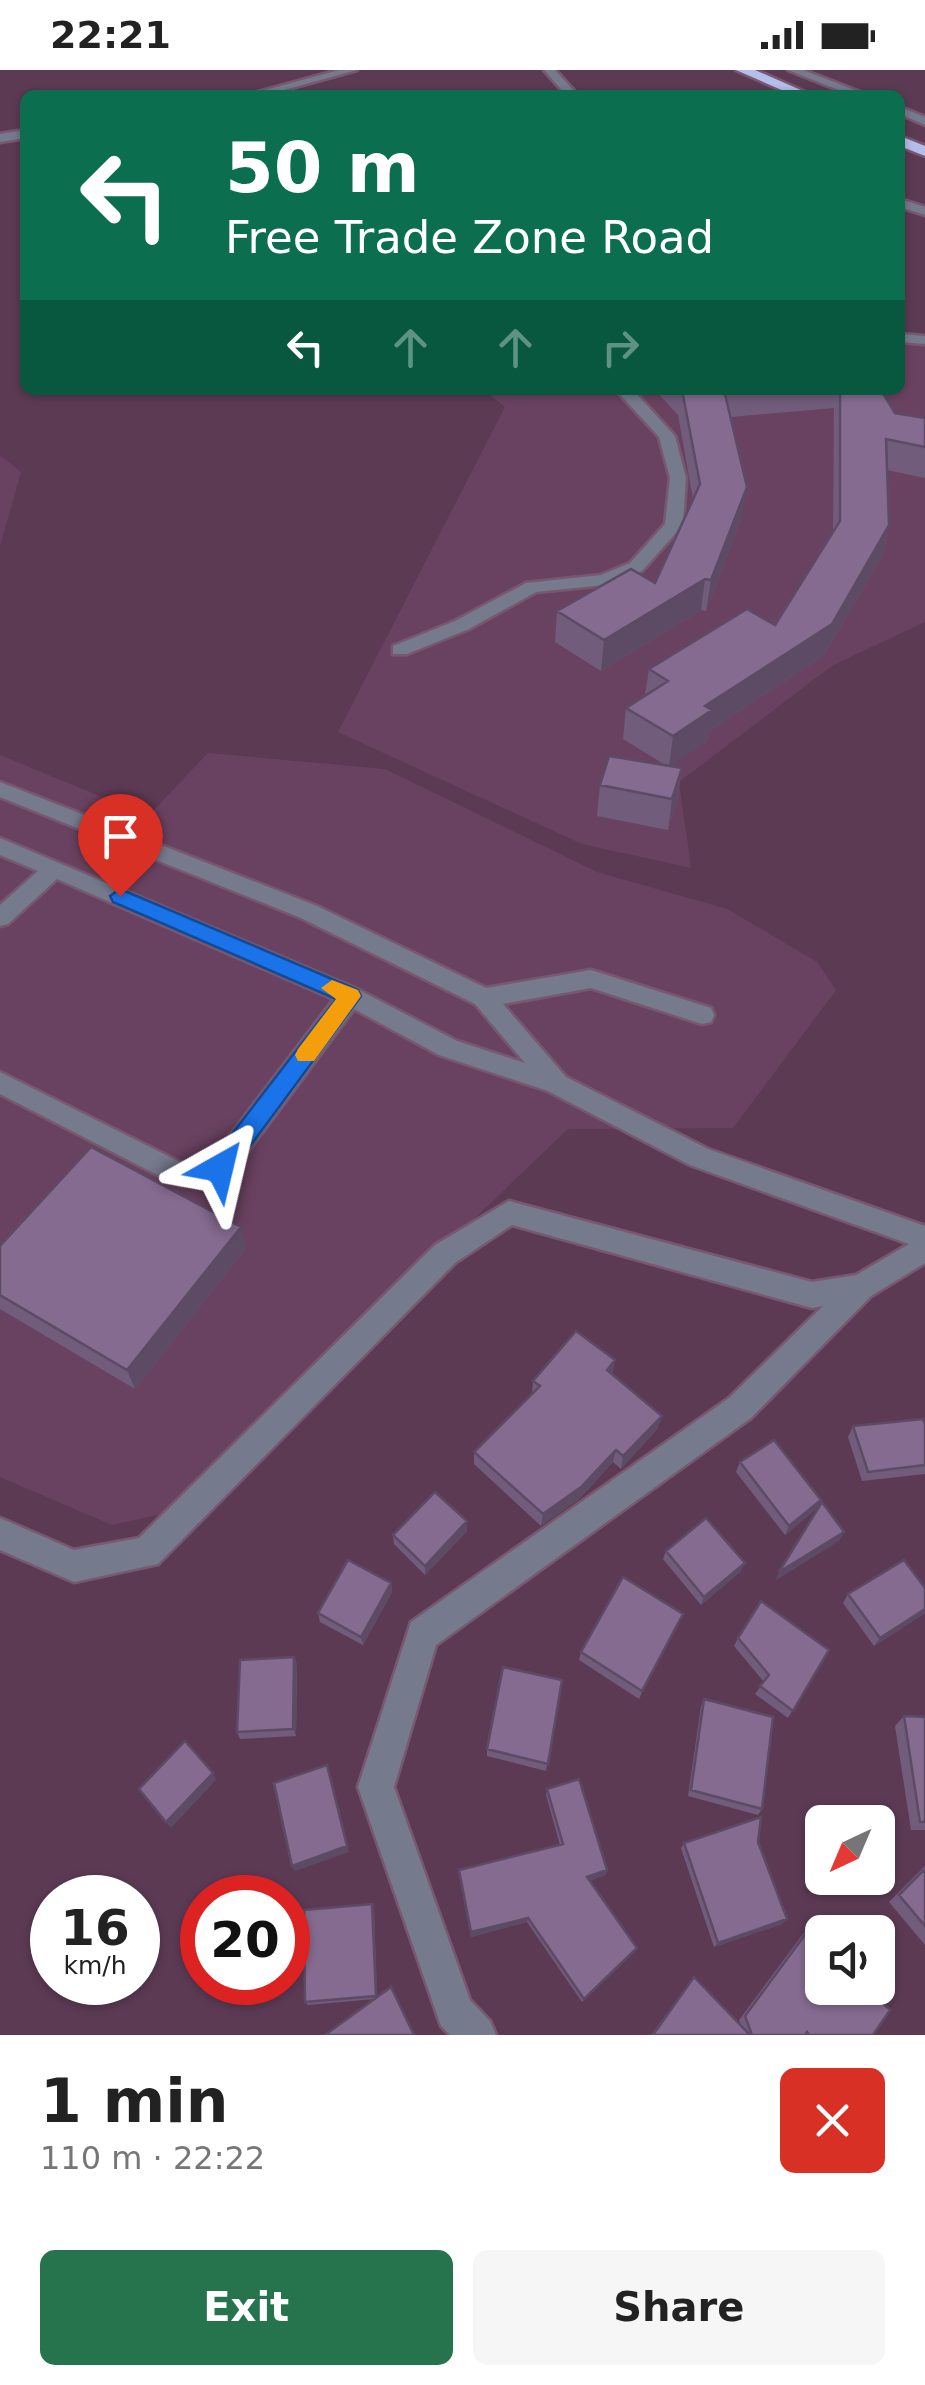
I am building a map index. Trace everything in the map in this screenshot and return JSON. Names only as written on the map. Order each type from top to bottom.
[{"type":"highway","points":[[743,70],[793,90]]},
{"type":"street","points":[[273,90],[352,70]]},
{"type":"street","points":[[550,70],[568,90]]},
{"type":"street","points":[[793,70],[849,90]]},
{"type":"street","points":[[823,80],[842,75]]},
{"type":"street","points":[[400,650],[462,625],[532,587],[604,580],[636,566],[674,524],[678,478],[666,436],[629,395]]},
{"type":"street","points":[[0,790],[309,912],[484,998],[558,1084]]},
{"type":"street","points":[[0,846],[350,996],[448,1048],[558,1084],[699,1157],[925,1238]]},
{"type":"street","points":[[0,918],[54,868]]},
{"type":"street","points":[[484,998],[591,979],[702,1015]]},
{"type":"street","points":[[0,1082],[182,1175],[220,1168],[350,996]]},
{"type":"street","points":[[0,1534],[74,1566],[147,1553],[445,1254],[509,1213],[812,1294],[861,1287]]},
{"type":"street","points":[[476,2035],[454,2012],[376,1787],[423,1634],[740,1408],[861,1287],[925,1249]]},
{"type":"shaded area","points":[[905,344],[925,345],[925,622],[833,665],[679,782],[691,868],[582,844],[338,732],[505,407],[489,395],[905,395]]},
{"type":"shaded area","points":[[0,455],[21,472],[0,546]]},
{"type":"shaded area","points":[[208,753],[385,769],[597,872],[727,909],[817,962],[836,990],[733,1128],[568,1129],[166,1513],[112,1525],[0,1477],[0,755],[148,816]]},
{"type":"building","points":[[683,395],[725,395],[747,487],[711,580],[705,579],[604,640],[557,611],[631,569],[655,583],[700,484]]},
{"type":"building","points":[[840,395],[884,395],[895,413],[925,418],[925,447],[886,439],[889,525],[832,624],[705,706],[712,710],[673,736],[626,708],[668,681],[649,669],[747,609],[775,625],[840,521]]},
{"type":"building","points":[[609,756],[682,768],[672,799],[600,785]]},
{"type":"building","points":[[91,1147],[241,1227],[127,1370],[0,1295],[0,1246]]},
{"type":"building","points":[[576,1331],[615,1360],[607,1370],[662,1416],[623,1456],[616,1450],[581,1487],[543,1514],[474,1452],[540,1386],[533,1381]]},
{"type":"building","points":[[923,1419],[925,1465],[868,1472],[853,1426]]},
{"type":"building","points":[[774,1440],[821,1500],[789,1526],[740,1462]]},
{"type":"building","points":[[435,1492],[467,1521],[425,1566],[393,1535]]},
{"type":"building","points":[[822,1502],[844,1532],[779,1572]]},
{"type":"building","points":[[706,1518],[745,1563],[704,1597],[666,1551]]},
{"type":"building","points":[[348,1560],[391,1583],[361,1637],[318,1613]]},
{"type":"building","points":[[904,1560],[925,1588],[925,1609],[880,1638],[848,1594]]},
{"type":"building","points":[[623,1577],[683,1614],[642,1691],[581,1652]]},
{"type":"building","points":[[761,1601],[829,1650],[793,1711],[760,1686],[769,1675],[738,1638]]},
{"type":"building","points":[[294,1657],[293,1729],[237,1732],[240,1660]]},
{"type":"building","points":[[503,1667],[562,1680],[548,1764],[487,1749]]},
{"type":"building","points":[[704,1699],[773,1717],[762,1809],[691,1790]]},
{"type":"building","points":[[904,1716],[925,1717],[925,1822],[920,1822]]},
{"type":"building","points":[[185,1741],[213,1773],[166,1822],[139,1789]]},
{"type":"building","points":[[327,1765],[347,1846],[292,1866],[274,1783]]},
{"type":"building","points":[[579,1779],[607,1870],[587,1877],[637,1948],[584,1999],[528,1918],[471,1932],[459,1870],[563,1844],[547,1789]]},
{"type":"building","points":[[761,1817],[758,1842],[787,1919],[718,1943],[684,1843]]},
{"type":"building","points":[[925,1869],[925,1926],[899,1895]]},
{"type":"building","points":[[372,1904],[376,1996],[310,2002],[310,1909]]},
{"type":"building","points":[[805,1935],[805,2005],[885,2005],[890,2010],[873,2035],[752,2035],[745,2016]]},
{"type":"building","points":[[694,1977],[750,2035],[653,2035]]},
{"type":"building","points":[[391,1987],[414,2035],[325,2035]]},
{"type":"slow traffic","points":[[306,1055],[350,996],[332,988]]},
{"type":"route","points":[[120,896],[350,996],[220,1168]]}]
